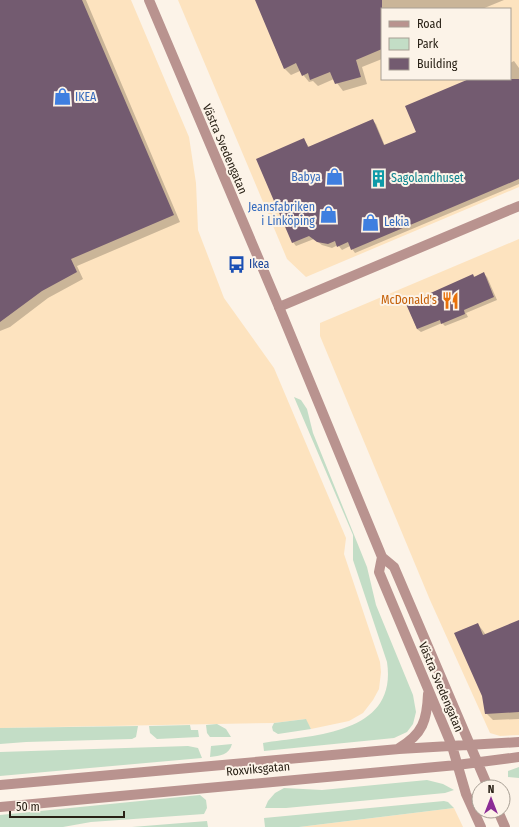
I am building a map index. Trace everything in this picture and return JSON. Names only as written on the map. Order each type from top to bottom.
[{"type":"street","name":"Västra Svedengatan","points":[[149,0],[279,307],[382,557],[394,567],[485,779]]},
{"type":"street","points":[[279,307],[519,206]]},
{"type":"street","name":"Västra Svedengatan","points":[[382,557],[379,572],[452,746],[466,794],[481,827]]},
{"type":"street","points":[[399,749],[410,742],[424,724],[427,713],[428,690]]},
{"type":"street","name":"Roxviksgatan","points":[[0,785],[399,749],[519,742]]},
{"type":"street","name":"Roxviksgatan","points":[[0,807],[478,763],[519,757]]},
{"type":"shaded area","points":[[0,0],[131,0],[189,137],[196,183],[198,230],[224,298],[274,368],[346,538],[344,554],[380,662],[381,672],[379,689],[373,700],[363,713],[349,721],[311,729],[305,719],[274,723],[0,728]]},
{"type":"shaded area","points":[[178,0],[519,0],[519,187],[306,277],[287,259]]},
{"type":"shaded area","points":[[519,239],[519,735],[500,736],[490,733],[430,600],[320,336],[320,323]]},
{"type":"shaded area","points":[[454,808],[463,827],[299,827]]},
{"type":"green space","points":[[294,397],[301,400],[307,409],[313,433],[367,567],[376,605],[413,695],[416,712],[413,724],[407,732],[394,738],[264,751],[263,743],[327,733],[348,727],[366,718],[379,704],[387,686],[387,662],[353,560],[353,535]]},
{"type":"green space","points":[[306,719],[311,729],[278,734],[273,731],[272,727],[274,723]]},
{"type":"green space","points":[[217,724],[226,729],[231,737],[210,737],[207,733],[206,725]]},
{"type":"green space","points":[[190,725],[191,730],[198,730],[199,737],[157,739],[150,733],[149,726]]},
{"type":"green space","points":[[138,726],[136,737],[132,739],[0,744],[0,728]]},
{"type":"green space","points":[[232,744],[229,751],[226,753],[210,757],[211,746]]},
{"type":"green space","points":[[188,746],[198,748],[202,758],[0,776],[0,752]]},
{"type":"green space","points":[[519,767],[519,778],[508,777],[508,771]]},
{"type":"green space","points":[[427,780],[443,784],[454,790],[445,793],[286,808],[265,808],[268,801],[275,793],[284,788],[322,790]]},
{"type":"green space","points":[[200,795],[206,800],[207,808],[204,814],[91,822],[63,827],[0,827],[0,815]]},
{"type":"green space","points":[[444,801],[448,802],[454,808],[299,827],[265,827],[264,818]]},
{"type":"green space","points":[[207,821],[208,827],[132,827]]},
{"type":"building","name":"IKEA","points":[[0,0],[82,0],[174,215],[71,259],[77,272],[42,291],[0,322]]},
{"type":"building","points":[[255,0],[382,0],[381,49],[356,60],[361,77],[335,84],[330,72],[310,80],[308,73],[302,76],[296,63],[284,69]]},
{"type":"building","points":[[519,79],[519,179],[351,250],[348,242],[337,247],[335,241],[328,244],[317,242],[309,236],[292,243],[256,159],[304,138],[308,147],[373,119],[384,145],[416,132],[405,106],[467,80]]},
{"type":"building","name":"McDonald's","points":[[484,272],[494,297],[464,310],[465,314],[441,324],[440,320],[417,329],[406,304],[473,274],[474,277]]},
{"type":"building","points":[[519,620],[519,712],[485,714],[482,696],[454,633],[478,623],[483,635]]},
{"type":"place","name":"IKEA","points":[[62,97]]},
{"type":"place","name":"Babya","points":[[334,177]]},
{"type":"place","name":"Sagolandhuset","points":[[378,178]]},
{"type":"place","name":"Jeansfabriken i Linköping","points":[[328,214]]},
{"type":"place","name":"Lekia","points":[[371,222]]},
{"type":"place","name":"Ikea","points":[[236,264]]},
{"type":"place","name":"McDonald's","points":[[450,300]]}]
